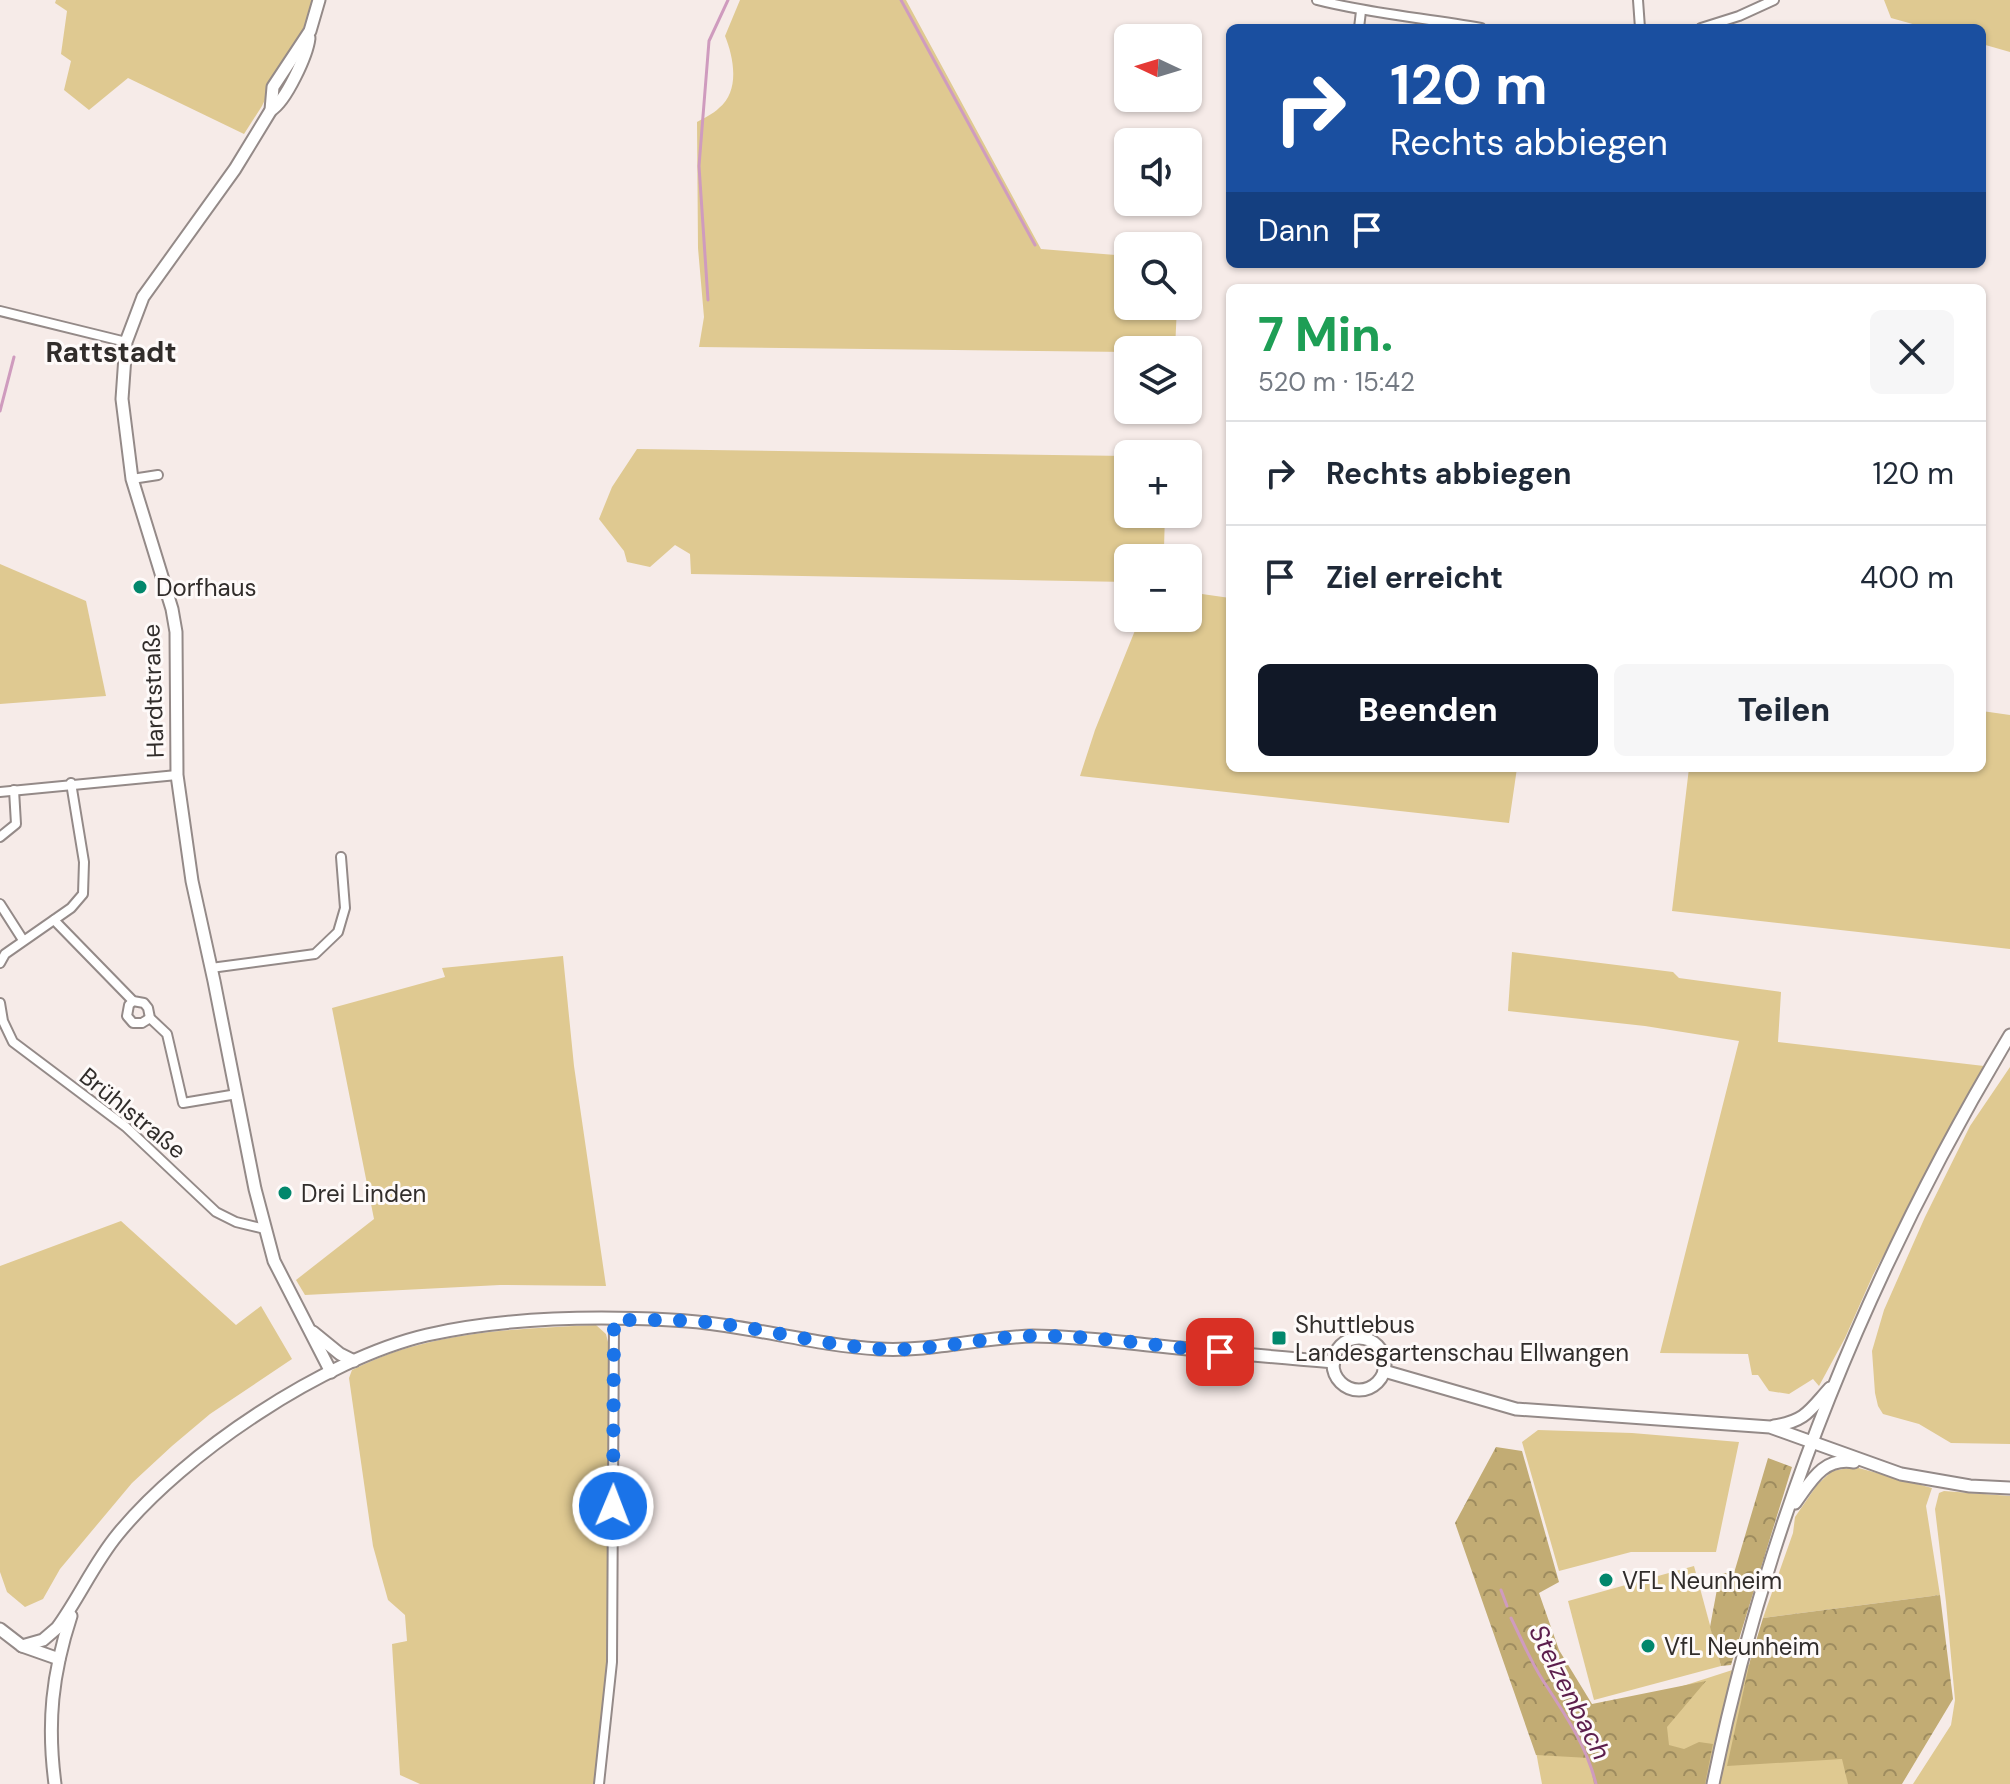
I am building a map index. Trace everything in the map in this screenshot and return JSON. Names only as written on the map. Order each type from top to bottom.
[{"type":"main road","name":"Hardtstraße","points":[[319,0],[308,33],[273,87],[271,110],[235,169],[143,297],[126,342],[122,399],[132,479],[172,609],[176,632],[177,775],[192,881],[265,1229],[274,1261],[331,1372]]},
{"type":"main road","points":[[1713,1784],[1754,1617],[1812,1441],[1891,1255],[1926,1183],[1961,1116],[2010,1035]]},
{"type":"main road","points":[[22,1646],[43,1640],[57,1628],[118,1534],[192,1462],[241,1424],[331,1372],[423,1336],[470,1326],[543,1321],[671,1320],[733,1325],[848,1346],[884,1349],[928,1348],[996,1338],[1072,1337],[1334,1362]]},
{"type":"main road","points":[[308,1328],[340,1354],[354,1361]]},
{"type":"main road","points":[[1361,1338],[1373,1342],[1382,1352],[1384,1371],[1373,1385],[1356,1389],[1346,1386],[1338,1378],[1334,1362],[1342,1344],[1361,1338]]},
{"type":"main road","points":[[1384,1371],[1516,1409],[1770,1427],[1793,1423],[1808,1415],[1836,1382]]},
{"type":"main road","points":[[1770,1427],[1871,1464]]},
{"type":"main road","points":[[1788,1513],[1820,1469],[1844,1460],[1937,1481],[2010,1488]]},
{"type":"main road","points":[[55,1784],[50,1741],[51,1701],[75,1604]]},
{"type":"main road","points":[[0,1629],[22,1646],[59,1659]]},
{"type":"street","points":[[1317,0],[1361,11],[1459,24]]},
{"type":"street","points":[[1638,0],[1640,24]]},
{"type":"street","points":[[1714,24],[1774,0]]},
{"type":"street","points":[[1359,24],[1361,11]]},
{"type":"street","points":[[0,311],[126,342]]},
{"type":"street","points":[[132,479],[158,475]]},
{"type":"street","points":[[0,792],[177,775]]},
{"type":"street","points":[[0,963],[5,954],[54,920],[83,894],[84,862],[71,783]]},
{"type":"street","points":[[0,837],[16,824],[14,790]]},
{"type":"street","points":[[211,968],[315,954],[338,932],[345,908],[341,857]]},
{"type":"street","points":[[0,904],[23,940]]},
{"type":"street","points":[[54,920],[133,1001],[144,1003],[150,1018],[167,1034],[183,1103],[237,1094]]},
{"type":"street","points":[[133,1001],[127,1016],[133,1023],[142,1023],[150,1018]]},
{"type":"street","name":"Brühlstraße","points":[[0,1003],[3,1021],[13,1042],[126,1127],[216,1212],[236,1222],[265,1229]]},
{"type":"street","points":[[599,1784],[612,1662],[614,1320]]},
{"type":"shaded area","points":[[56,0],[314,0],[306,27],[244,134],[128,78],[89,110],[64,90],[71,61],[61,54],[67,11],[55,3]]},
{"type":"shaded area","points":[[740,0],[906,0],[1041,249],[1114,255],[1114,320],[1176,320],[1176,336],[1114,336],[1114,352],[699,347],[704,317],[698,248],[697,122],[717,110],[730,93],[733,64],[725,36]]},
{"type":"shaded area","points":[[1884,0],[2010,0],[2010,52],[1986,45],[1986,24],[1913,24],[1891,18]]},
{"type":"shaded area","points":[[637,449],[1114,456],[1114,528],[1165,528],[1164,544],[1114,544],[1114,582],[691,574],[690,554],[675,545],[650,567],[627,562],[624,551],[599,519],[612,487]]},
{"type":"shaded area","points":[[0,564],[86,601],[106,696],[0,704]]},
{"type":"shaded area","points":[[1202,594],[1226,597],[1226,772],[1516,772],[1509,823],[1080,776],[1134,632],[1202,632]]},
{"type":"shaded area","points":[[1986,712],[2010,715],[2010,949],[1672,911],[1689,772],[1986,772]]},
{"type":"shaded area","points":[[1512,952],[1673,972],[1679,978],[1781,992],[1778,1042],[1984,1066],[1873,1275],[1819,1386],[1813,1379],[1789,1394],[1769,1391],[1758,1375],[1752,1375],[1748,1354],[1660,1353],[1739,1041],[1645,1026],[1508,1011]]},
{"type":"shaded area","points":[[563,956],[574,1066],[606,1286],[500,1285],[305,1295],[296,1280],[374,1219],[332,1008],[445,977],[442,968]]},
{"type":"shaded area","points":[[2010,1067],[2010,1444],[1951,1443],[1919,1424],[1883,1414],[1875,1393],[1872,1351],[1884,1310],[1925,1217],[1970,1126]]},
{"type":"shaded area","points":[[121,1221],[236,1325],[261,1306],[292,1359],[210,1414],[132,1483],[60,1569],[43,1599],[25,1607],[7,1592],[0,1572],[0,1266]]},
{"type":"shaded area","points":[[596,1325],[606,1334],[609,1346],[607,1668],[595,1784],[420,1784],[400,1775],[392,1644],[407,1641],[405,1615],[388,1600],[373,1546],[349,1378],[352,1370],[411,1347],[471,1334]]},
{"type":"shaded area","points":[[1538,1430],[1632,1433],[1739,1442],[1716,1552],[1631,1552],[1559,1571],[1522,1442]]},
{"type":"shaded area","points":[[1855,1467],[1932,1488],[1926,1506],[1940,1595],[1763,1618],[1793,1533],[1795,1517],[1817,1485],[1832,1471]]},
{"type":"shaded area","points":[[1939,1493],[2010,1496],[2010,1784],[1913,1784],[1951,1725],[1955,1700],[1935,1509]]},
{"type":"shaded area","name":"VfL Neunheim","points":[[1694,1566],[1721,1666],[1594,1700],[1568,1601]]},
{"type":"shaded area","points":[[1754,1663],[1901,1784],[1542,1784],[1534,1741],[1587,1717]]},
{"type":"green space","points":[[1496,1447],[1522,1451],[1559,1582],[1539,1593],[1559,1650],[1592,1704],[1706,1681],[1667,1727],[1669,1745],[1684,1749],[1699,1742],[1713,1744],[1705,1784],[1594,1784],[1589,1758],[1536,1755],[1455,1523]]},
{"type":"green space","points":[[1768,1458],[1792,1467],[1731,1665],[1721,1666],[1710,1627],[1720,1573],[1734,1573]]},
{"type":"green space","points":[[1940,1595],[1953,1699],[1902,1784],[1848,1784],[1842,1759],[1727,1766],[1750,1661],[1763,1618]]},
{"type":"waterway","points":[[708,300],[699,166],[709,41],[728,0]]},
{"type":"waterway","points":[[901,0],[1035,245]]},
{"type":"waterway","points":[[0,411],[14,357]]},
{"type":"waterway","name":"Stelzenbach","points":[[1501,1590],[1507,1606]]},
{"type":"waterway","name":"Stelzenbach","points":[[1511,1618],[1538,1672],[1580,1742],[1596,1784]]},
{"type":"place","name":"Dorfhaus","points":[[140,587]]},
{"type":"place","name":"Drei Linden","points":[[285,1193]]},
{"type":"place","name":"Shuttlebus Landesgartenschau Ellwangen","points":[[1279,1338]]},
{"type":"place","name":"VFL Neunheim","points":[[1606,1580]]},
{"type":"place","name":"VfL Neunheim","points":[[1648,1646]]},
{"type":"district","name":"Rattstadt","points":[[111,352]]},
{"type":"route","points":[[613,1506],[614,1320],[733,1325],[848,1346],[884,1349],[928,1348],[1032,1336],[1220,1352]]}]
